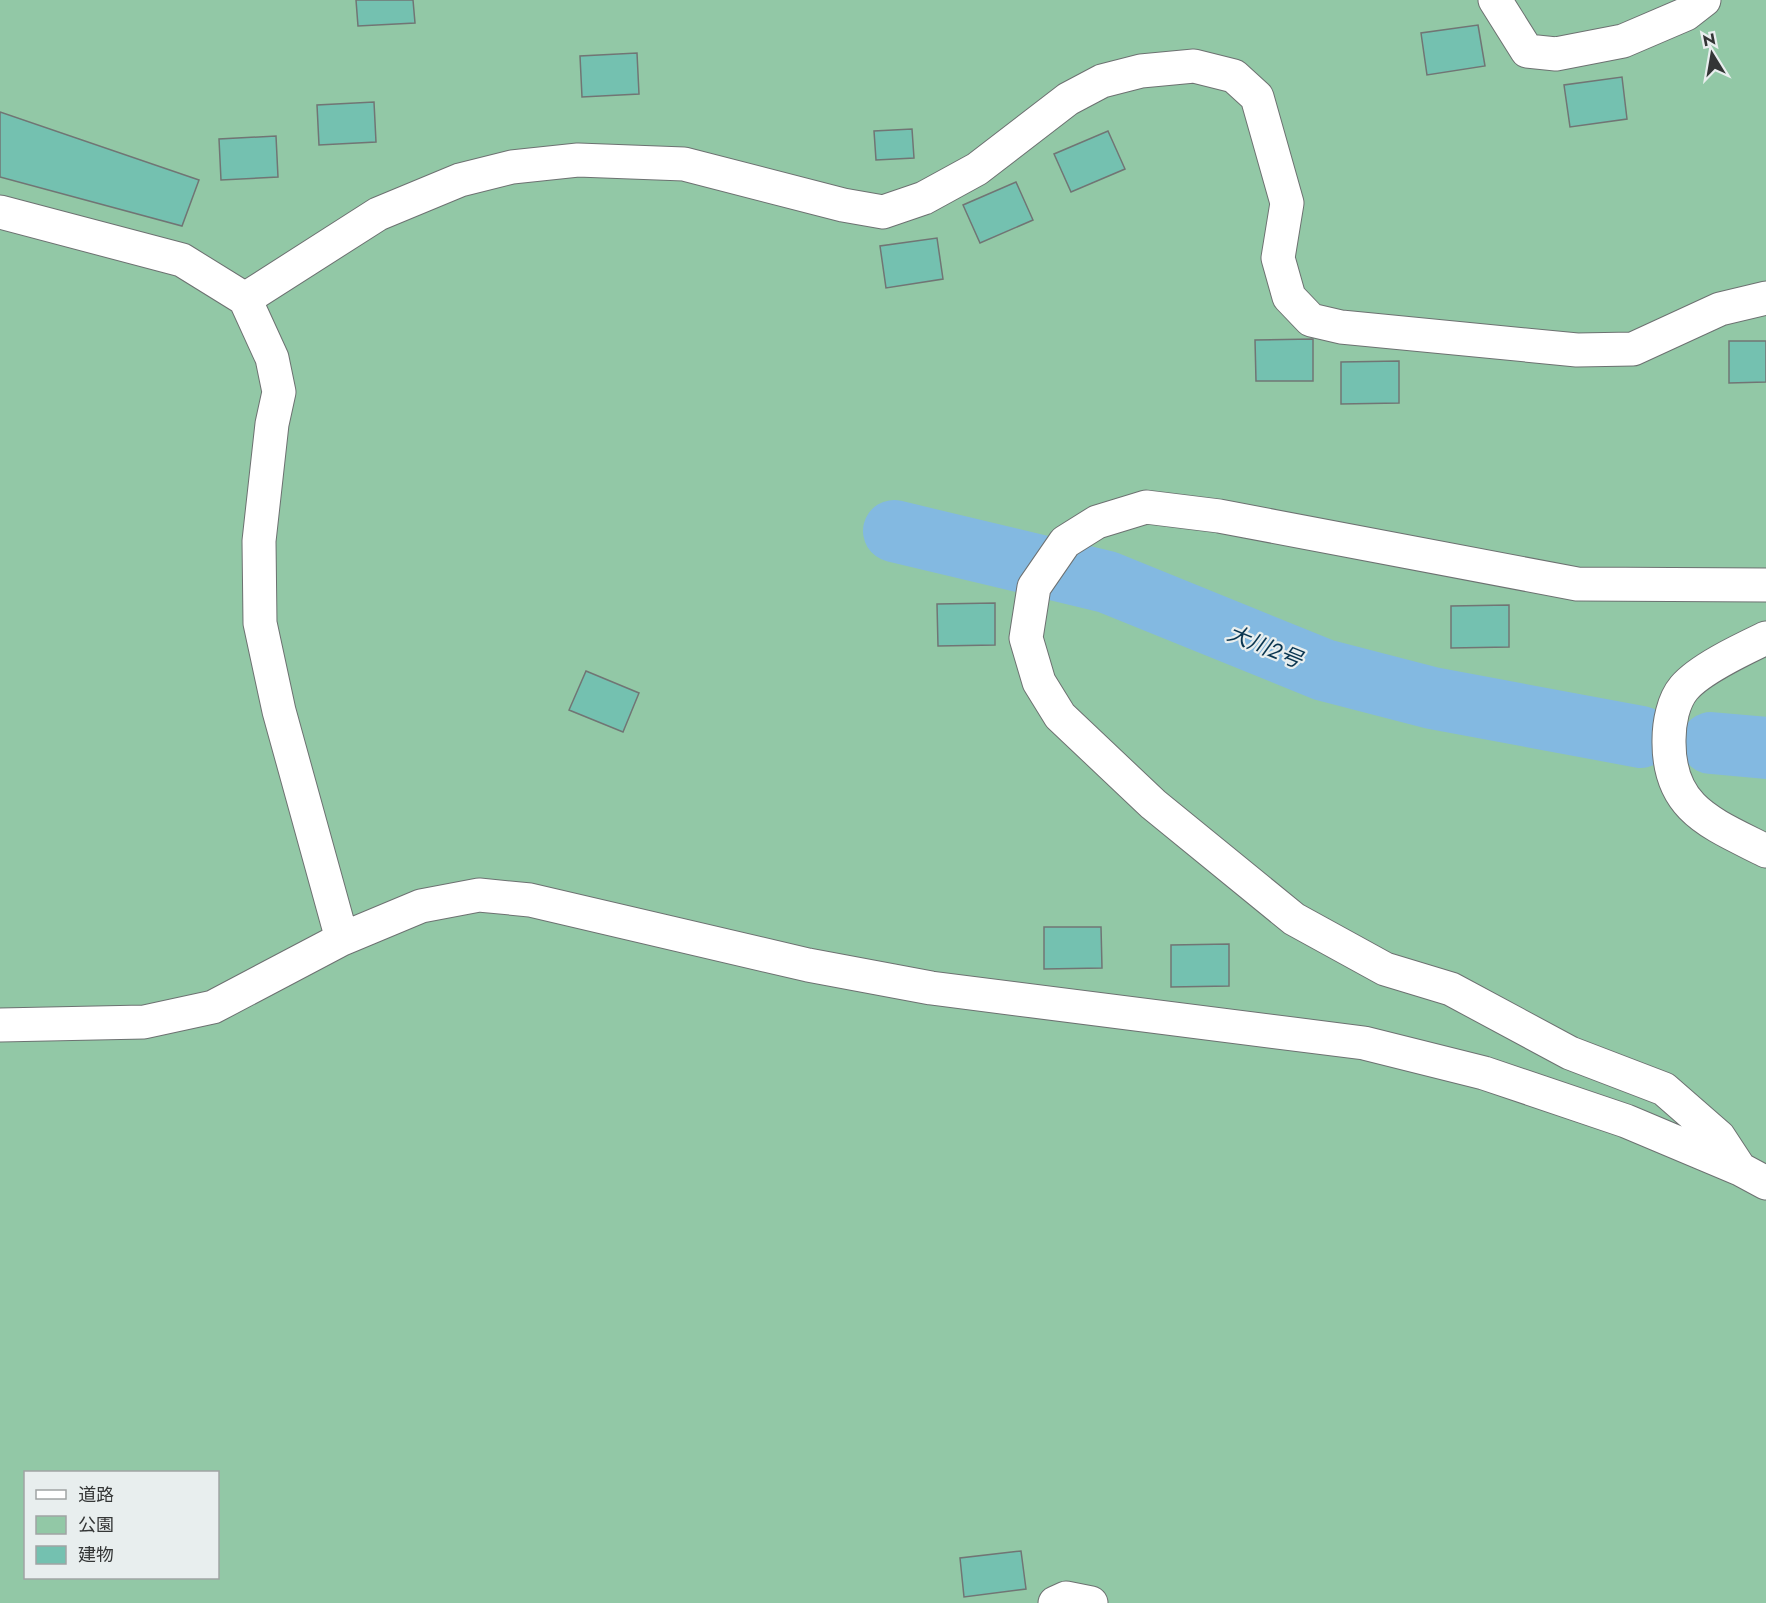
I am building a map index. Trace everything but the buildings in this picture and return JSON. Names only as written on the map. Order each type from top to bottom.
[{"type":"street","points":[[1495,0],[1527,51],[1556,54],[1623,41],[1686,14],[1704,0]]},
{"type":"street","points":[[245,299],[378,214],[460,180],[512,167],[578,160],[684,164],[843,205],[883,212],[924,198],[976,169],[1068,99],[1102,81],[1140,71],[1194,66],[1234,76],[1257,97],[1287,203],[1278,258],[1289,297],[1311,320],[1341,327],[1577,350],[1633,349],[1720,309],[1766,298]]},
{"type":"street","points":[[0,212],[182,260],[245,299],[272,358],[279,392],[272,424],[259,542],[260,623],[279,711],[342,939]]},
{"type":"street","points":[[1753,1176],[1719,1137],[1664,1089],[1570,1053],[1451,989],[1385,969],[1294,919],[1154,804],[1060,716],[1039,682],[1026,638],[1034,587],[1065,542],[1097,522],[1146,507],[1219,516],[1576,584],[1766,585]]},
{"type":"street","points":[[1766,638],[1728,657],[1685,686],[1677,698],[1669,727],[1669,765],[1674,783],[1688,803],[1718,827],[1766,851]]},
{"type":"street","points":[[0,1025],[144,1022],[213,1007],[342,939],[421,906],[478,895],[530,900],[808,965],[931,988],[1364,1043],[1484,1073],[1626,1120],[1753,1176]]},
{"type":"street","points":[[1055,1603],[1066,1598],[1091,1603]]},
{"type":"green space","points":[[0,0],[1766,0],[1766,1603],[0,1603]]},
{"type":"waterway","name":"大川２号","points":[[894,531],[1107,582],[1324,670],[1432,698],[1641,737]]},
{"type":"waterway","name":"大川２号","points":[[1711,743],[1766,748]]}]
